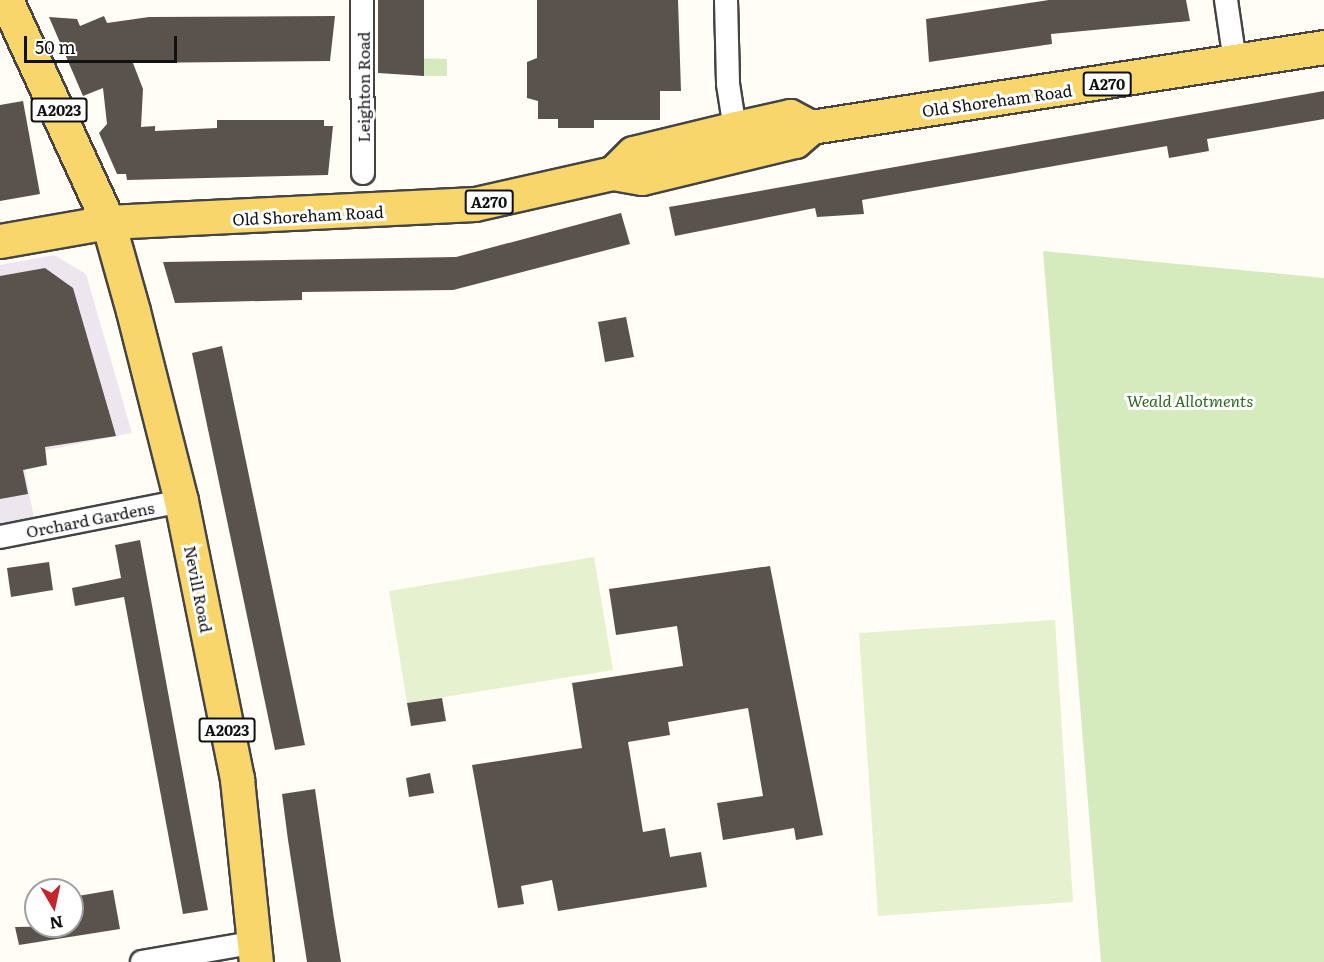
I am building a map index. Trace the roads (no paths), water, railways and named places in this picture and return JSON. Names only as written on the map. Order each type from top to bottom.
[{"type":"main road","name":"A2023","points":[[6,0],[108,222]]},
{"type":"main road","name":"Old Shoreham Road","points":[[0,241],[108,222],[475,204],[613,172],[633,153],[737,140],[790,116],[811,127],[1324,47]]},
{"type":"main road","name":"Nevill Road","points":[[108,222],[181,501],[237,779],[256,952]]},
{"type":"street","name":"Leighton Road","points":[[362,0],[363,173]]},
{"type":"street","points":[[726,0],[728,84],[737,140]]},
{"type":"street","points":[[1226,0],[1235,62]]},
{"type":"street","name":"Orchard Gardens","points":[[0,537],[181,501]]},
{"type":"street","points":[[142,962],[256,952]]},
{"type":"park label","name":"Weald Allotments","points":[[1190,400]]}]
